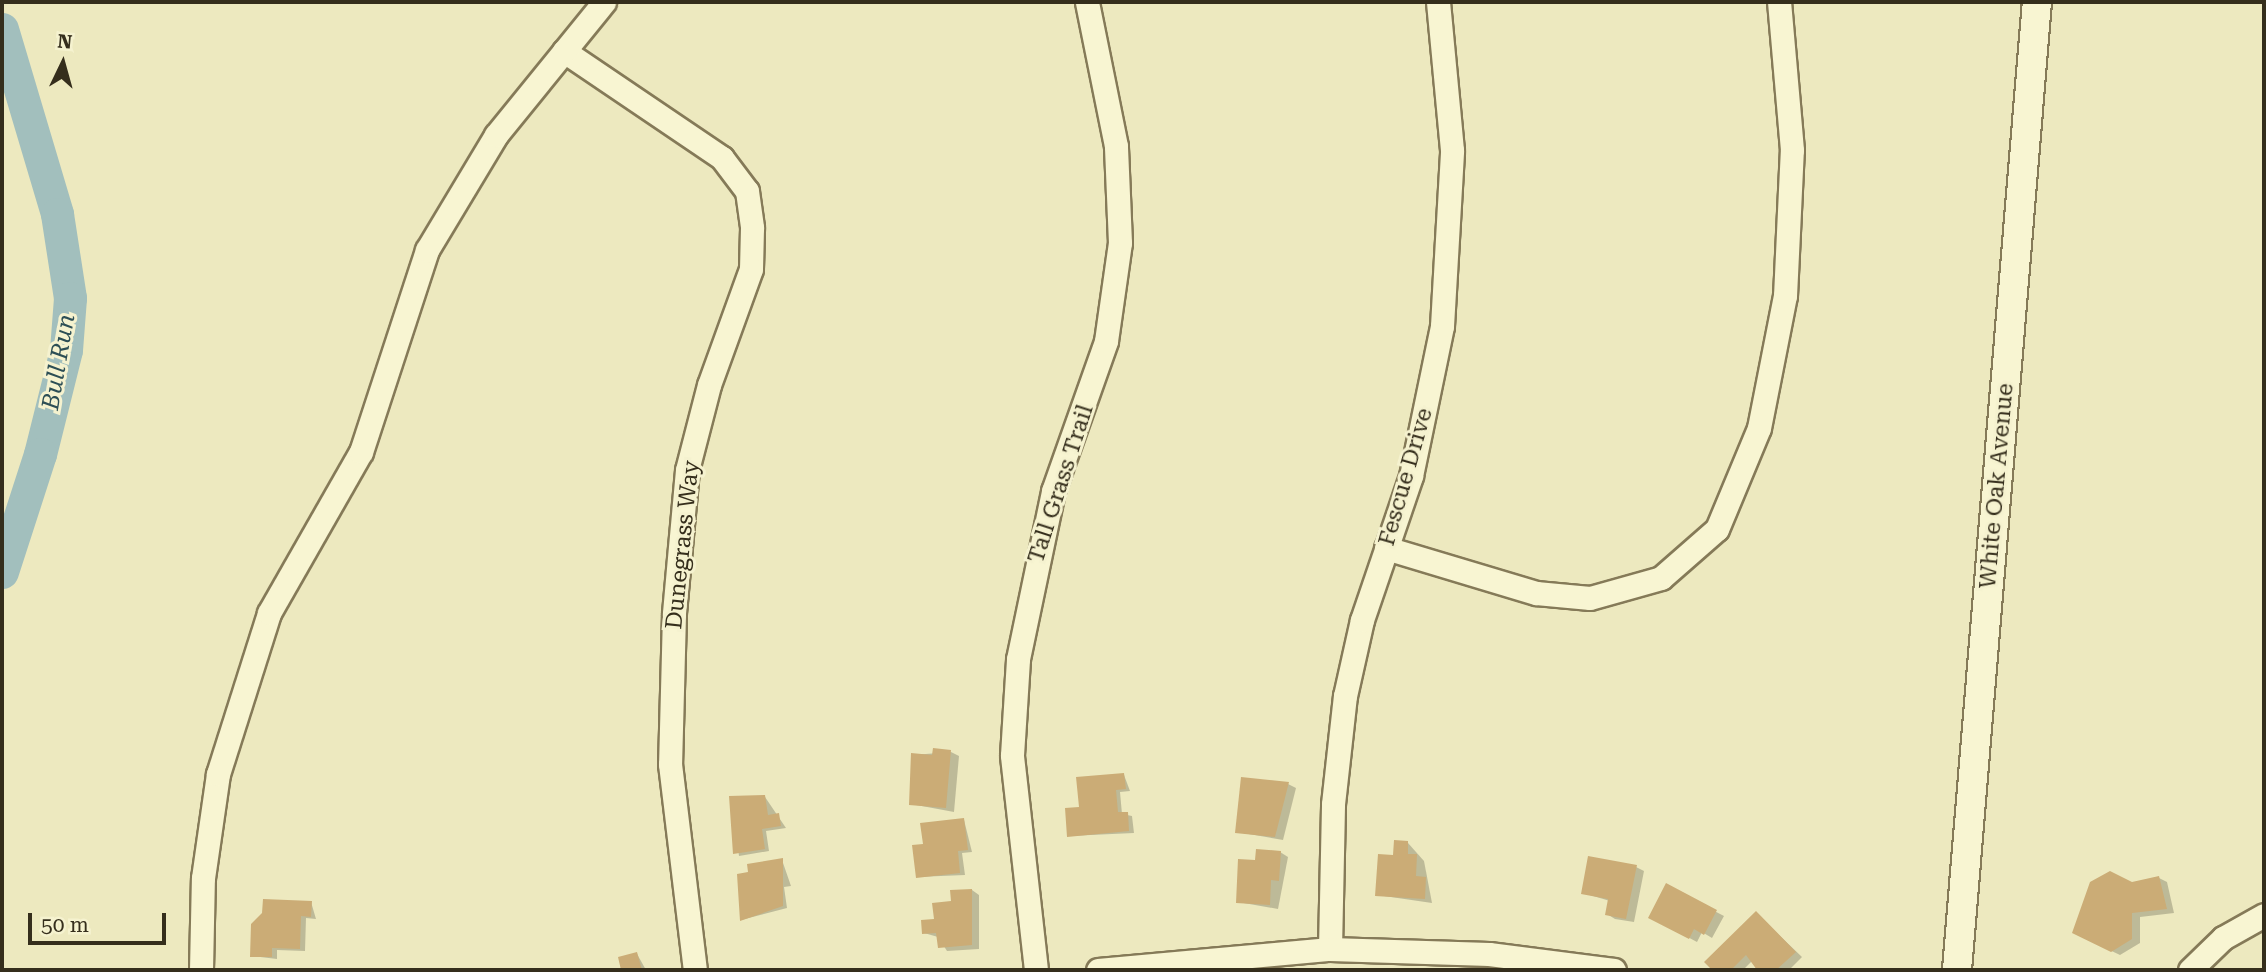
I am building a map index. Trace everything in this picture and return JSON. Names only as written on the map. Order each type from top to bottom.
[{"type":"street","points":[[201,970],[207,833],[243,678],[269,613],[360,452],[427,250],[496,135],[604,2]]},
{"type":"street","name":"Tall Grass Trail","points":[[1036,970],[1012,755],[1018,659],[1040,539],[1106,341],[1120,243],[1116,146],[1087,2]]},
{"type":"street","name":"Fescue Drive","points":[[1330,949],[1339,734],[1362,620],[1386,548],[1432,387],[1448,270],[1452,150],[1438,2]]},
{"type":"street","points":[[1386,548],[1536,593],[1590,598],[1661,578],[1717,529],[1759,428],[1785,296],[1792,162],[1779,2]]},
{"type":"street","name":"White Oak Avenue","points":[[1957,970],[2037,2]]},
{"type":"street","name":"Dunegrass Way","points":[[564,51],[722,158],[747,191],[752,228],[751,270],[687,470],[674,614],[670,764],[695,970]]},
{"type":"street","points":[[2190,970],[2223,938],[2264,915]]},
{"type":"street","points":[[1098,970],[1330,949],[1489,954],[1614,970]]},
{"type":"building","points":[[933,748],[951,750],[946,808],[909,805],[911,753],[932,755]]},
{"type":"building","points":[[1124,773],[1126,789],[1116,790],[1118,812],[1128,812],[1129,831],[1067,837],[1065,808],[1079,807],[1076,777]]},
{"type":"building","points":[[1241,777],[1289,782],[1275,837],[1235,833]]},
{"type":"building","points":[[765,795],[768,815],[779,813],[781,826],[762,829],[765,849],[733,854],[729,796]]},
{"type":"building","points":[[964,818],[968,850],[958,851],[960,873],[916,878],[912,845],[923,844],[920,823]]},
{"type":"building","points":[[1394,840],[1408,841],[1408,854],[1417,854],[1416,876],[1426,877],[1425,899],[1375,896],[1378,854],[1393,855]]},
{"type":"building","points":[[1256,849],[1281,851],[1279,881],[1271,880],[1270,905],[1236,903],[1238,859],[1255,860]]},
{"type":"building","points":[[1588,856],[1637,865],[1626,919],[1605,915],[1608,899],[1581,894]]},
{"type":"building","points":[[783,858],[783,906],[740,921],[737,874],[748,872],[747,864]]},
{"type":"building","points":[[2110,871],[2132,882],[2159,876],[2167,909],[2132,913],[2132,939],[2111,952],[2072,933],[2090,882]]},
{"type":"building","points":[[1666,883],[1717,910],[1704,935],[1694,929],[1689,939],[1648,918]]},
{"type":"building","points":[[972,889],[972,945],[938,948],[936,933],[922,934],[921,920],[934,919],[932,903],[951,901],[950,890]]},
{"type":"building","points":[[263,899],[312,901],[311,917],[301,916],[300,949],[272,948],[272,957],[250,957],[251,924],[262,913]]},
{"type":"building","points":[[1756,911],[1796,952],[1776,970],[1757,970],[1746,955],[1731,970],[1712,970],[1704,962]]},
{"type":"building","points":[[637,952],[642,970],[621,970],[618,957]]},
{"type":"waterway","name":"Bull Run","points":[[2,29],[57,214],[70,298],[66,350],[40,454],[2,572]]}]
